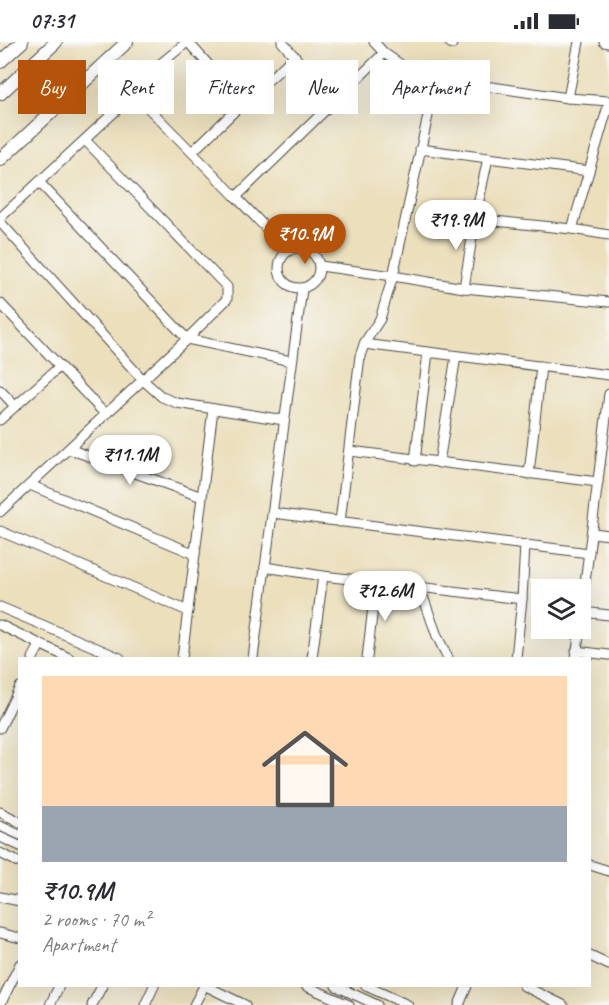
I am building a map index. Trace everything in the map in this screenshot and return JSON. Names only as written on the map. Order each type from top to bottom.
[{"type":"main road","points":[[0,63],[22,42]]},
{"type":"main road","points":[[0,94],[57,42]]},
{"type":"main road","points":[[107,60],[126,42]]},
{"type":"main road","points":[[0,160],[98,69]]},
{"type":"street","points":[[168,60],[188,42],[204,60]]},
{"type":"street","points":[[282,42],[298,60]]},
{"type":"street","points":[[374,42],[394,60]]},
{"type":"street","points":[[568,98],[579,42]]},
{"type":"street","points":[[604,42],[609,43]]},
{"type":"street","points":[[358,78],[384,53]]},
{"type":"street","points":[[274,75],[295,56]]},
{"type":"street","points":[[490,87],[609,102],[572,229]]},
{"type":"street","points":[[110,114],[0,220],[143,380],[168,400],[285,420]]},
{"type":"street","points":[[155,114],[288,251]]},
{"type":"street","points":[[193,151],[232,114]]},
{"type":"street","points":[[236,197],[322,114]]},
{"type":"street","points":[[340,522],[360,356],[364,344],[380,319],[393,276],[428,114]]},
{"type":"street","points":[[0,512],[225,303],[229,292],[227,286],[85,140]]},
{"type":"street","points":[[420,149],[589,171]]},
{"type":"street","points":[[464,288],[488,158]]},
{"type":"street","points":[[39,182],[187,339],[291,361]]},
{"type":"street","points":[[475,219],[609,235]]},
{"type":"street","points":[[304,248],[317,258],[320,266],[319,274],[309,286],[302,289],[287,285],[282,279],[279,264],[288,251],[304,248]]},
{"type":"street","points":[[320,266],[464,288],[609,302]]},
{"type":"street","points":[[253,657],[302,289]]},
{"type":"street","points":[[0,303],[105,414]]},
{"type":"street","points":[[364,344],[609,375]]},
{"type":"street","points":[[415,460],[429,352]]},
{"type":"street","points":[[439,463],[456,356]]},
{"type":"street","points":[[529,474],[541,366]]},
{"type":"street","points":[[0,420],[59,367]]},
{"type":"street","points":[[0,390],[15,406]]},
{"type":"street","points":[[586,579],[609,394]]},
{"type":"street","points":[[182,657],[213,409]]},
{"type":"street","points":[[69,448],[202,498]]},
{"type":"street","points":[[350,451],[598,482]]},
{"type":"street","points":[[30,484],[195,554]]},
{"type":"street","points":[[273,513],[589,553]]},
{"type":"street","points":[[0,531],[188,611]]},
{"type":"street","points":[[593,533],[609,535]]},
{"type":"street","points":[[516,657],[525,545]]},
{"type":"street","points":[[265,567],[522,599]]},
{"type":"street","points":[[312,657],[323,576]]},
{"type":"street","points":[[367,657],[376,582]]},
{"type":"street","points":[[420,588],[436,636],[446,657]]},
{"type":"street","points":[[0,606],[118,657]]},
{"type":"street","points":[[591,613],[609,615]]},
{"type":"street","points":[[0,625],[67,657]]},
{"type":"street","points":[[578,639],[576,655],[609,655]]},
{"type":"street","points":[[34,657],[40,645]]},
{"type":"street","points":[[0,728],[18,691]]},
{"type":"street","points":[[0,812],[18,821]]},
{"type":"street","points":[[0,826],[18,834]]},
{"type":"street","points":[[0,837],[18,845]]},
{"type":"street","points":[[0,853],[18,861]]},
{"type":"street","points":[[591,865],[609,871]]},
{"type":"street","points":[[0,897],[18,901]]},
{"type":"street","points":[[0,933],[18,938]]},
{"type":"street","points":[[591,956],[609,965]]},
{"type":"street","points":[[0,1005],[18,968]]},
{"type":"street","points":[[50,1005],[59,987]]},
{"type":"street","points":[[93,1005],[102,987]]},
{"type":"street","points":[[145,1005],[154,987]]},
{"type":"street","points":[[194,1005],[204,987]]},
{"type":"street","points":[[207,987],[245,1005]]},
{"type":"street","points":[[308,987],[349,1005]]},
{"type":"street","points":[[338,987],[377,1005]]},
{"type":"street","points":[[459,1005],[467,987]]},
{"type":"street","points":[[377,988],[408,1005]]},
{"type":"street","points":[[536,988],[563,1005]]}]
